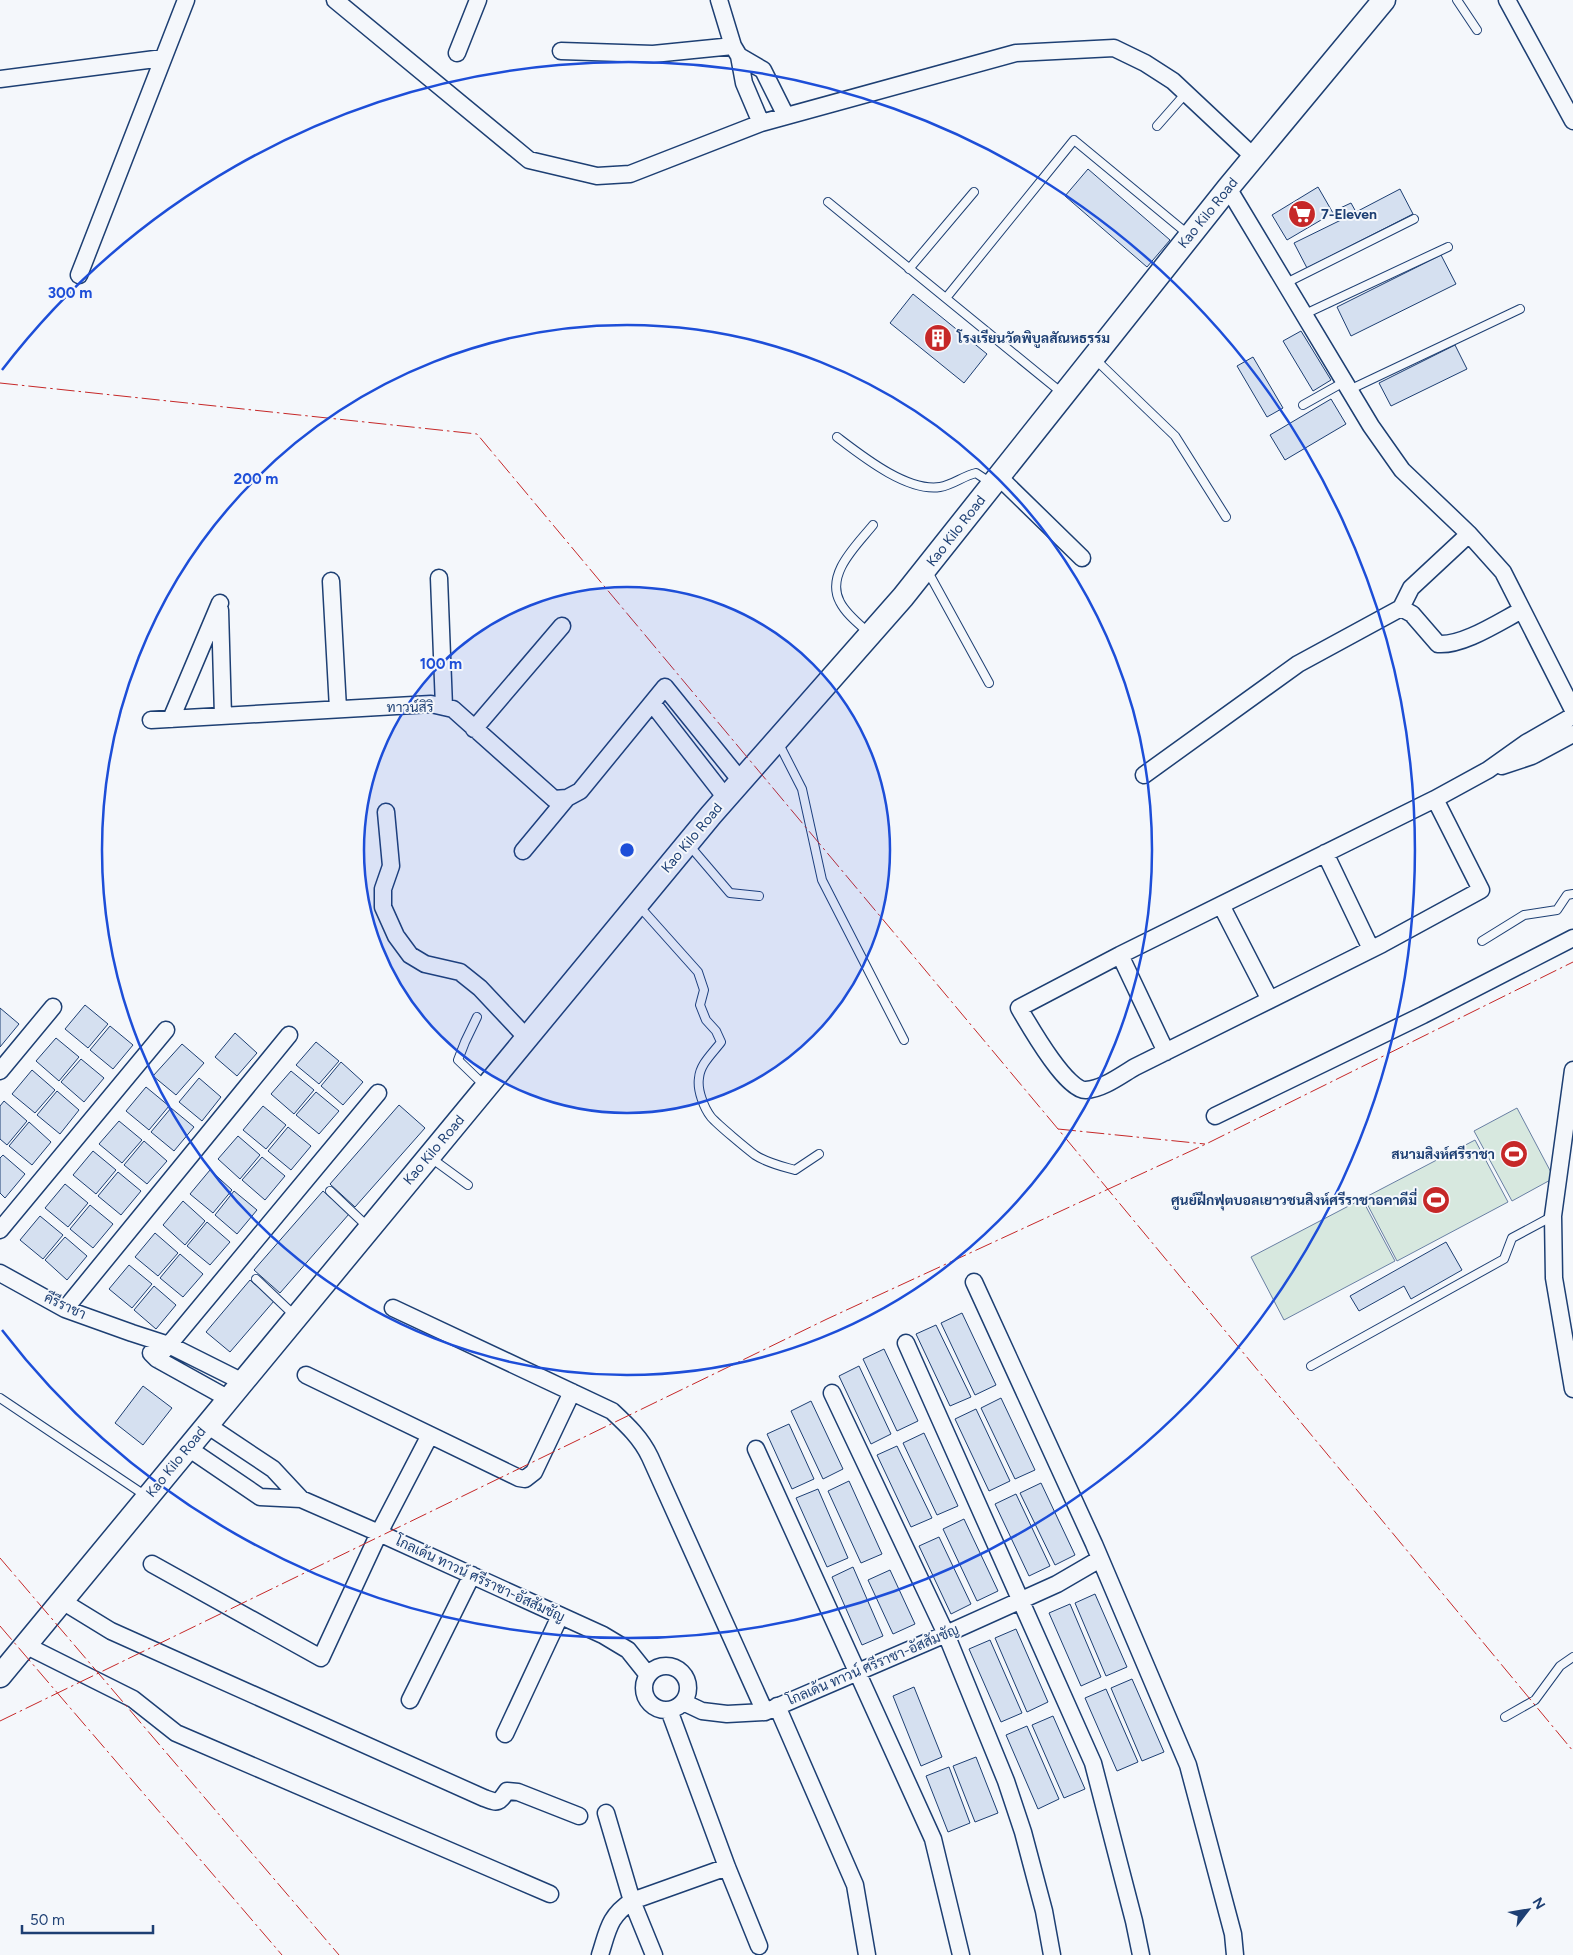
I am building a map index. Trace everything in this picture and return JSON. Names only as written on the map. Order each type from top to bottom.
[{"type":"main road","name":"Kao Kilo Road","points":[[0,1676],[688,843],[870,635],[926,568],[1228,188],[1384,0]]},
{"type":"street","points":[[79,275],[186,0]]},
{"type":"street","points":[[335,0],[529,160],[597,176],[630,174],[761,123],[1016,53],[1114,48],[1144,63],[1173,82],[1254,157]]},
{"type":"street","points":[[719,0],[736,51],[744,83],[761,123]]},
{"type":"street","points":[[1507,0],[1572,118]]},
{"type":"street","points":[[457,53],[472,2]]},
{"type":"street","points":[[561,50],[653,54],[736,51],[763,70],[786,116]]},
{"type":"street","points":[[0,79],[163,58]]},
{"type":"street","points":[[1228,188],[1305,314],[1346,386],[1402,470],[1469,534],[1503,572],[1573,710]]},
{"type":"street","points":[[996,480],[1082,558]]},
{"type":"street","points":[[1144,775],[1298,664],[1402,608],[1411,588],[1469,534]]},
{"type":"street","points":[[440,578],[444,707]]},
{"type":"street","points":[[331,581],[338,709]]},
{"type":"street","points":[[171,719],[220,603],[223,716]]},
{"type":"street","points":[[1402,608],[1412,614],[1438,644],[1448,645],[1522,610]]},
{"type":"street","points":[[474,729],[562,626]]},
{"type":"street","points":[[523,851],[568,798],[580,791],[665,687],[741,781]]},
{"type":"street","points":[[652,703],[726,798]]},
{"type":"street","name":"ทาวน์สิริ","points":[[151,720],[431,704],[453,710],[543,792],[554,799],[568,798]]},
{"type":"street","points":[[1435,799],[1481,890],[1105,1084],[1089,1090],[1081,1090],[1072,1084],[1037,1038],[1019,1008],[1120,955],[1435,799],[1488,770],[1526,743],[1573,716]]},
{"type":"street","points":[[1488,770],[1532,756],[1573,734]]},
{"type":"street","points":[[386,812],[391,866],[383,889],[383,907],[396,936],[410,955],[425,964],[460,972],[480,988],[527,1038]]},
{"type":"street","points":[[1325,853],[1371,948]]},
{"type":"street","points":[[1221,905],[1270,1000]]},
{"type":"street","points":[[1215,1116],[1423,1015],[1573,938]]},
{"type":"street","points":[[1120,955],[1166,1052]]},
{"type":"street","points":[[0,1070],[53,1007]]},
{"type":"street","points":[[0,1230],[166,1030]]},
{"type":"street","points":[[65,1308],[289,1035]]},
{"type":"street","points":[[1573,1070],[1553,1216],[1554,1278],[1573,1389]]},
{"type":"street","points":[[157,1359],[378,1093]]},
{"type":"street","name":"คีรีราชา","points":[[0,1273],[65,1308],[132,1334],[169,1345],[243,1382]]},
{"type":"street","points":[[974,1282],[1100,1559],[1188,1765],[1234,1934],[1235,1955]]},
{"type":"street","points":[[393,1308],[612,1411],[642,1442],[856,1885],[867,1955]]},
{"type":"street","name":"คีรีราชา","points":[[132,1334],[157,1359],[229,1399]]},
{"type":"street","points":[[906,1343],[1093,1763],[1141,1955]]},
{"type":"street","points":[[306,1374],[519,1478],[525,1479],[534,1472],[572,1392]]},
{"type":"street","points":[[832,1393],[946,1634],[1006,1781],[1023,1832],[1044,1911],[1052,1955]]},
{"type":"street","name":"โกลเด้น ทาวน์ ศรีราชา-อัสสัมชัญ","points":[[207,1425],[273,1469],[300,1499]]},
{"type":"street","points":[[152,1564],[321,1658],[379,1533],[430,1435]]},
{"type":"street","name":"โกลเด้น ทาวน์ ศรีราชา-อัสสัมชัญ","points":[[188,1448],[260,1497],[300,1499],[603,1635],[628,1650],[648,1675]]},
{"type":"street","points":[[756,1449],[933,1839],[961,1955]]},
{"type":"street","name":"โกลเด้น ทาวน์ ศรีราชา-อัสสัมชัญ","points":[[676,1706],[727,1714],[771,1709],[1057,1584],[1100,1559]]},
{"type":"street","points":[[410,1700],[472,1575]]},
{"type":"street","points":[[62,1600],[111,1631],[484,1798],[498,1802],[509,1790],[579,1816]]},
{"type":"street","points":[[505,1734],[560,1616]]},
{"type":"street","points":[[26,1645],[133,1699],[176,1733],[550,1894]]},
{"type":"street","points":[[665,1666],[675,1668],[683,1674],[688,1683],[688,1693],[676,1706],[657,1708],[649,1702],[645,1694],[644,1684],[648,1675],[656,1668],[665,1666]]},
{"type":"street","points":[[676,1706],[727,1867],[759,1946]]},
{"type":"street","points":[[606,1814],[632,1902],[654,1955]]},
{"type":"street","points":[[600,1955],[613,1917],[620,1909],[632,1902],[727,1867]]},
{"type":"lane","points":[[1457,0],[1476,30]]},
{"type":"lane","points":[[1157,126],[1186,93]]},
{"type":"lane","points":[[946,298],[1074,140],[1190,236]]},
{"type":"lane","points":[[909,269],[974,192]]},
{"type":"lane","points":[[828,202],[1064,394]]},
{"type":"lane","points":[[1286,283],[1414,219]]},
{"type":"lane","points":[[1305,314],[1448,247]]},
{"type":"lane","points":[[1303,405],[1520,309]]},
{"type":"lane","points":[[1093,357],[1175,436],[1226,517]]},
{"type":"lane","points":[[837,437],[869,461],[909,482],[938,487],[952,484],[976,473],[996,480]]},
{"type":"lane","points":[[870,635],[848,614],[839,601],[836,582],[840,567],[873,525]]},
{"type":"lane","points":[[926,568],[990,684]]},
{"type":"lane","points":[[777,740],[802,789],[822,880],[904,1040]]},
{"type":"lane","points":[[688,843],[730,893],[759,896]]},
{"type":"lane","points":[[1482,941],[1524,915],[1557,910],[1567,896],[1573,894]]},
{"type":"lane","points":[[638,904],[698,972],[704,990],[700,1005],[706,1020],[716,1030],[721,1042],[704,1064],[699,1075],[698,1086],[711,1117],[755,1155],[775,1165],[795,1170],[819,1154]]},
{"type":"lane","points":[[476,1017],[458,1060],[487,1087]]},
{"type":"lane","points":[[429,1157],[468,1185]]},
{"type":"lane","points":[[330,1191],[370,1229]]},
{"type":"lane","points":[[1311,1366],[1504,1259],[1512,1238],[1553,1216]]},
{"type":"lane","points":[[256,1279],[296,1317]]},
{"type":"lane","points":[[0,1398],[148,1498]]},
{"type":"lane","points":[[1505,1716],[1535,1700],[1560,1666],[1573,1657]]},
{"type":"shaded area","name":"สนามสิงห์ศรีราชา","points":[[1517,1108],[1554,1178],[1512,1201],[1474,1131]]},
{"type":"shaded area","name":"ศูนย์ฝีกฟุตบอลเยาวชนสิงห์ศรีราชาอคาดีมี่","points":[[1475,1140],[1508,1202],[1397,1261],[1364,1198]]},
{"type":"shaded area","points":[[1362,1199],[1395,1261],[1284,1320],[1251,1257]]},
{"type":"building","points":[[1088,169],[1170,240],[1147,267],[1065,196]]},
{"type":"building","name":"7-Eleven","points":[[1318,187],[1333,213],[1287,240],[1272,215]]},
{"type":"building","points":[[1400,189],[1413,214],[1307,268],[1294,243],[1341,220],[1336,210],[1351,203],[1356,212]]},
{"type":"building","points":[[1441,255],[1456,284],[1351,336],[1337,307]]},
{"type":"building","name":"โรงเรียนวัดพิบูลสัณหธรรม","points":[[913,294],[987,354],[964,383],[890,323]]},
{"type":"building","points":[[1301,331],[1331,380],[1313,391],[1283,341]]},
{"type":"building","points":[[1455,345],[1467,369],[1391,406],[1379,383]]},
{"type":"building","points":[[1253,357],[1283,408],[1267,417],[1237,366]]},
{"type":"building","points":[[1331,399],[1346,424],[1285,460],[1270,435]]},
{"type":"building","points":[[85,1005],[108,1024],[88,1048],[65,1029]]},
{"type":"building","points":[[0,1008],[19,1024],[0,1047]]},
{"type":"building","points":[[110,1026],[133,1045],[113,1069],[90,1050]]},
{"type":"building","points":[[235,1033],[257,1053],[237,1076],[215,1057]]},
{"type":"building","points":[[56,1038],[79,1057],[59,1081],[36,1061]]},
{"type":"building","points":[[316,1042],[339,1061],[319,1084],[296,1065]]},
{"type":"building","points":[[182,1044],[204,1063],[176,1095],[153,1076]]},
{"type":"building","points":[[81,1059],[104,1078],[84,1102],[61,1082]]},
{"type":"building","points":[[341,1062],[363,1082],[343,1105],[321,1086]]},
{"type":"building","points":[[32,1070],[55,1090],[35,1113],[12,1094]]},
{"type":"building","points":[[291,1071],[314,1090],[294,1114],[271,1094]]},
{"type":"building","points":[[199,1078],[221,1097],[202,1121],[179,1102]]},
{"type":"building","points":[[146,1087],[169,1106],[149,1130],[126,1111]]},
{"type":"building","points":[[57,1091],[79,1110],[60,1134],[37,1115]]},
{"type":"building","points":[[316,1092],[339,1111],[319,1134],[296,1115]]},
{"type":"building","points":[[4,1101],[27,1121],[7,1145],[0,1139],[0,1106]]},
{"type":"building","points":[[399,1105],[425,1128],[355,1207],[330,1184]]},
{"type":"building","points":[[263,1106],[286,1125],[266,1149],[243,1130]]},
{"type":"building","points":[[171,1108],[194,1127],[174,1151],[151,1132]]},
{"type":"building","points":[[119,1121],[142,1140],[122,1163],[99,1144]]},
{"type":"building","points":[[29,1122],[51,1142],[32,1165],[9,1146]]},
{"type":"building","points":[[288,1127],[311,1146],[291,1170],[268,1151]]},
{"type":"building","points":[[238,1136],[260,1155],[240,1179],[218,1159]]},
{"type":"building","points":[[144,1141],[167,1161],[147,1184],[124,1165]]},
{"type":"building","points":[[93,1151],[116,1170],[96,1194],[73,1175]]},
{"type":"building","points":[[3,1155],[25,1174],[5,1198],[0,1193],[0,1158]]},
{"type":"building","points":[[262,1157],[285,1176],[265,1200],[242,1180]]},
{"type":"building","points":[[210,1170],[232,1190],[213,1213],[190,1194]]},
{"type":"building","points":[[118,1172],[141,1191],[121,1215],[98,1196]]},
{"type":"building","points":[[65,1184],[88,1203],[68,1227],[45,1208]]},
{"type":"building","points":[[234,1191],[257,1210],[237,1234],[215,1215]]},
{"type":"building","points":[[323,1191],[349,1214],[280,1293],[254,1270]]},
{"type":"building","points":[[183,1201],[205,1221],[185,1245],[163,1225]]},
{"type":"building","points":[[90,1205],[113,1224],[93,1248],[70,1229]]},
{"type":"building","points":[[40,1216],[63,1235],[43,1259],[20,1240]]},
{"type":"building","points":[[207,1222],[230,1242],[210,1265],[187,1246]]},
{"type":"building","points":[[155,1233],[178,1253],[158,1276],[135,1257]]},
{"type":"building","points":[[65,1237],[87,1256],[67,1280],[45,1260]]},
{"type":"building","points":[[1446,1242],[1462,1270],[1411,1299],[1404,1286],[1359,1311],[1350,1296]]},
{"type":"building","points":[[180,1254],[203,1274],[183,1297],[160,1278]]},
{"type":"building","points":[[129,1265],[152,1284],[132,1308],[109,1289]]},
{"type":"building","points":[[250,1280],[274,1301],[230,1352],[206,1332]]},
{"type":"building","points":[[154,1286],[176,1305],[156,1329],[134,1310]]},
{"type":"building","points":[[962,1313],[996,1385],[975,1395],[941,1323]]},
{"type":"building","points":[[936,1325],[971,1397],[950,1406],[916,1334]]},
{"type":"building","points":[[884,1349],[918,1421],[897,1431],[863,1359]]},
{"type":"building","points":[[859,1366],[891,1434],[871,1444],[839,1376]]},
{"type":"building","points":[[143,1386],[172,1408],[143,1445],[115,1423]]},
{"type":"building","points":[[1001,1398],[1035,1470],[1015,1479],[981,1408]]},
{"type":"building","points":[[811,1401],[843,1469],[823,1479],[791,1411]]},
{"type":"building","points":[[976,1409],[1010,1481],[989,1491],[955,1419]]},
{"type":"building","points":[[789,1424],[814,1479],[792,1489],[767,1434]]},
{"type":"building","points":[[924,1433],[958,1506],[937,1515],[903,1443]]},
{"type":"building","points":[[897,1446],[932,1518],[911,1527],[877,1455]]},
{"type":"building","points":[[849,1481],[882,1554],[861,1563],[828,1491]]},
{"type":"building","points":[[1041,1483],[1075,1555],[1055,1565],[1020,1493]]},
{"type":"building","points":[[818,1489],[848,1558],[827,1567],[796,1498]]},
{"type":"building","points":[[1016,1494],[1050,1566],[1029,1576],[995,1504]]},
{"type":"building","points":[[964,1519],[998,1591],[977,1601],[943,1529]]},
{"type":"building","points":[[939,1537],[971,1604],[951,1614],[919,1546]]},
{"type":"building","points":[[853,1567],[883,1636],[862,1645],[832,1577]]},
{"type":"building","points":[[890,1570],[915,1624],[893,1634],[868,1580]]},
{"type":"building","points":[[1095,1594],[1127,1667],[1106,1676],[1075,1603]]},
{"type":"building","points":[[1070,1604],[1101,1677],[1081,1686],[1049,1613]]},
{"type":"building","points":[[1016,1629],[1048,1702],[1027,1712],[995,1638]]},
{"type":"building","points":[[990,1640],[1022,1713],[1001,1722],[969,1649]]},
{"type":"building","points":[[1132,1679],[1164,1752],[1142,1761],[1111,1688]]},
{"type":"building","points":[[914,1687],[942,1757],[921,1766],[893,1696]]},
{"type":"building","points":[[1106,1689],[1138,1762],[1117,1771],[1085,1698]]},
{"type":"building","points":[[1053,1716],[1085,1789],[1064,1798],[1032,1725]]},
{"type":"building","points":[[1027,1726],[1059,1799],[1038,1809],[1006,1735]]},
{"type":"building","points":[[976,1757],[998,1813],[975,1822],[953,1766]]},
{"type":"building","points":[[949,1767],[970,1823],[948,1832],[926,1776]]},
{"type":"power","points":[[0,383],[477,434],[1058,1129],[1573,1751]]},
{"type":"power","points":[[0,1721],[827,1319],[1206,1144],[1573,962]]},
{"type":"power","points":[[1058,1129],[1205,1144]]},
{"type":"power","points":[[0,1558],[339,1955]]},
{"type":"power","points":[[0,1626],[282,1955]]},
{"type":"place","name":"7-Eleven","points":[[1302,214]]},
{"type":"place","name":"โรงเรียนวัดพิบูลสัณหธรรม","points":[[938,338]]},
{"type":"place","name":"สนามสิงห์ศรีราชา","points":[[1514,1154]]},
{"type":"place","name":"ศูนย์ฝีกฟุตบอลเยาวชนสิงห์ศรีราชาอคาดีมี่","points":[[1436,1200]]}]
